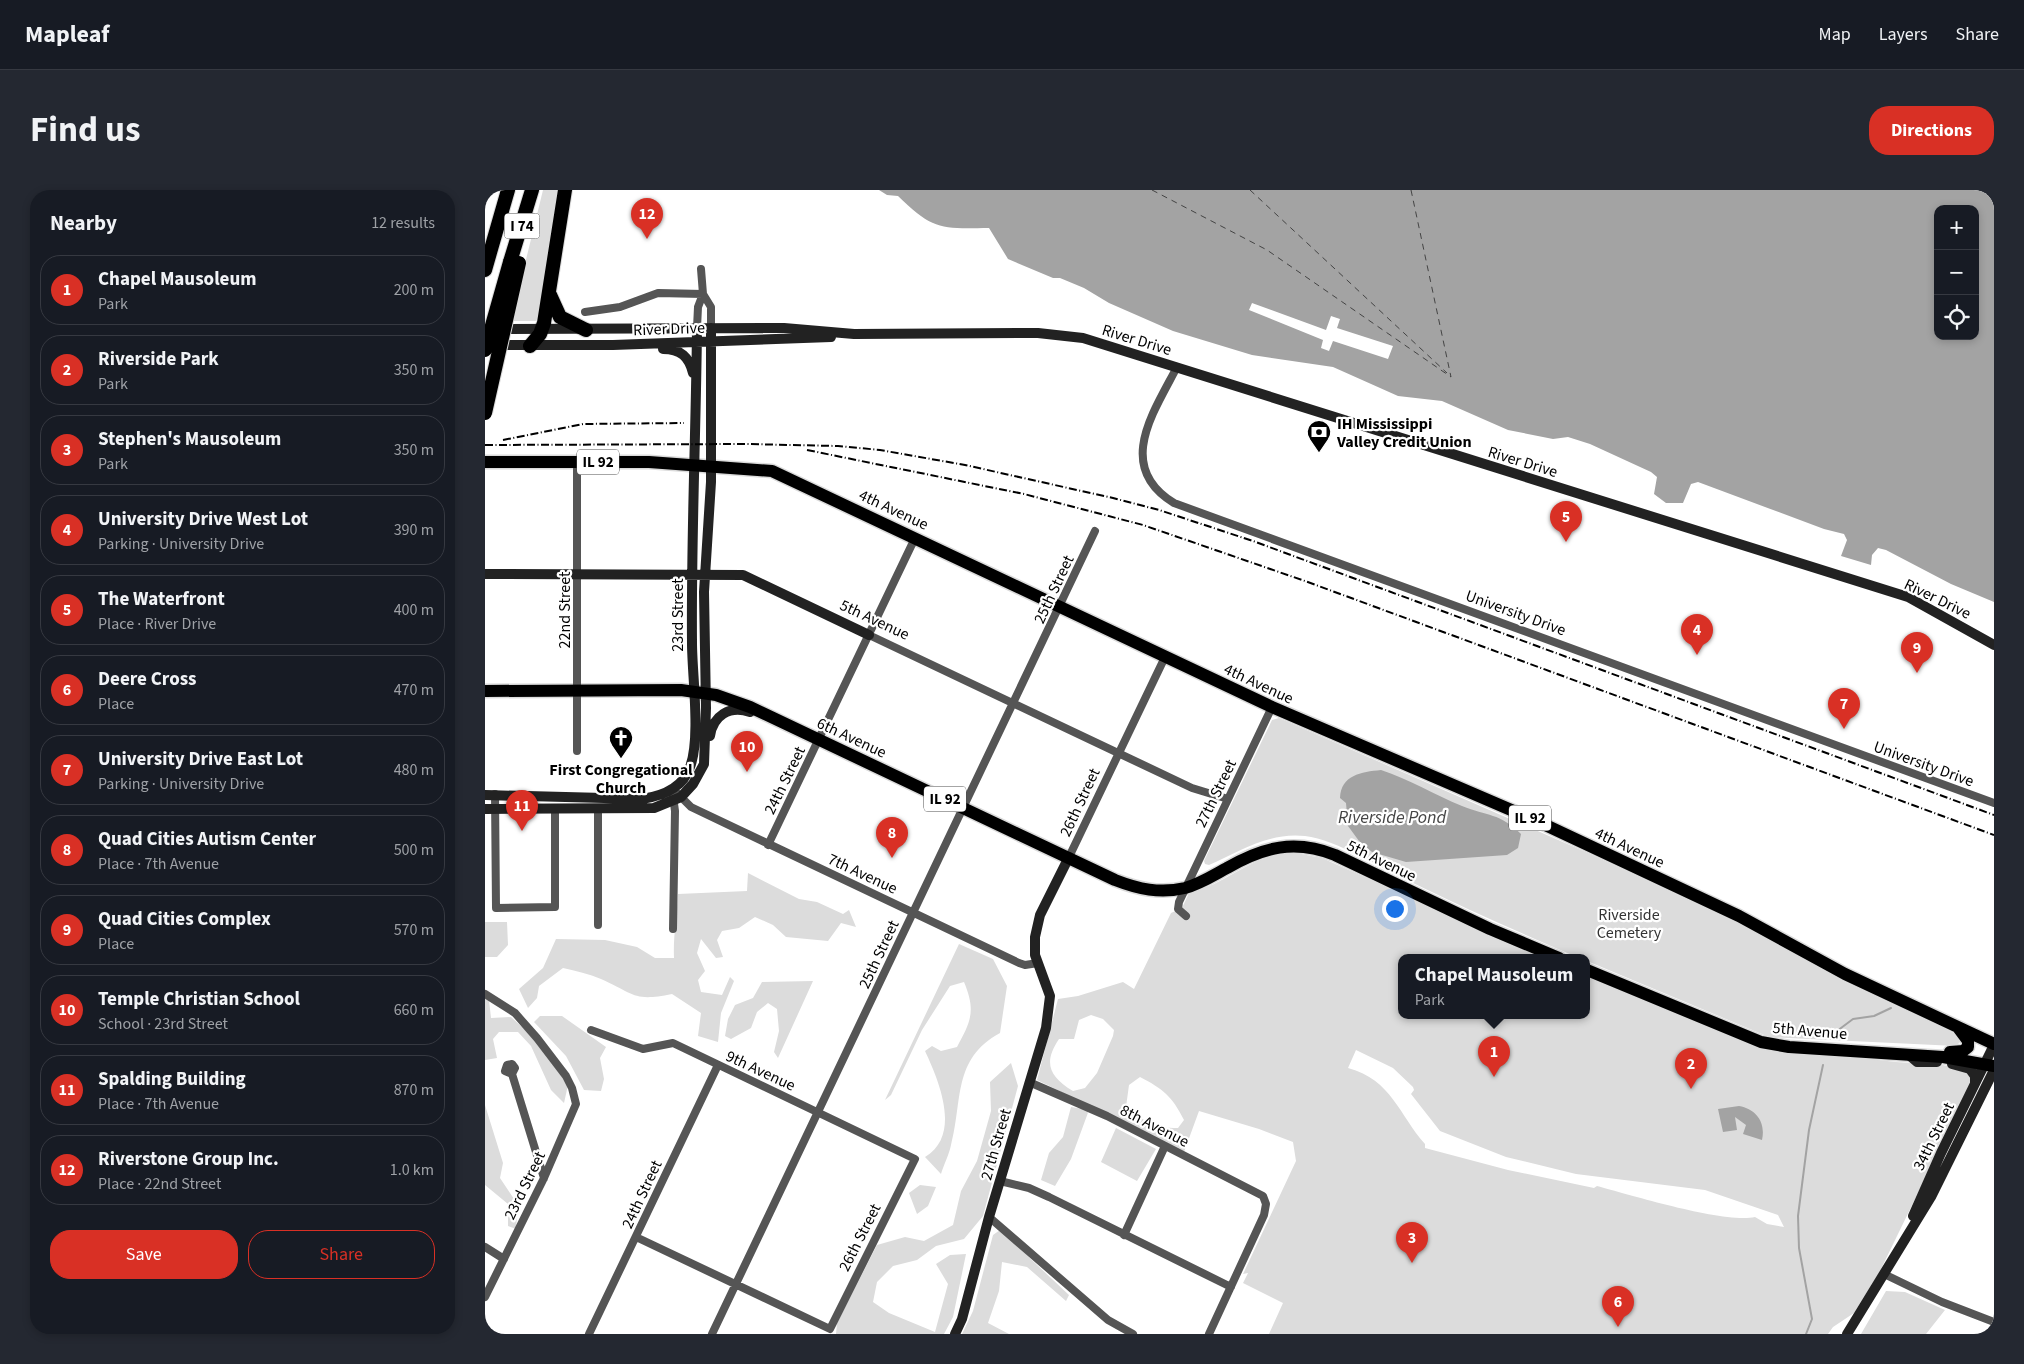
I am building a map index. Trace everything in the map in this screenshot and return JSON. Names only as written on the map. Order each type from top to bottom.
[{"type":"highway","name":"I 74","points":[[486,266],[508,190]]},
{"type":"highway","name":"I 74","points":[[485,350],[515,262],[532,190]]},
{"type":"highway","points":[[530,346],[542,329],[565,190]]},
{"type":"highway","points":[[485,244],[503,208]]},
{"type":"highway","points":[[485,413],[515,262]]},
{"type":"highway","points":[[549,292],[559,317],[586,330]]},
{"type":"main road","name":"4th Avenue","points":[[485,462],[649,462],[772,471],[1272,707],[1539,822],[1753,923],[1845,974],[1994,1044]]},
{"type":"main road","name":"6th Avenue","points":[[485,690],[700,693],[739,702],[1137,888],[1163,891],[1187,887]]},
{"type":"main road","name":"5th Avenue","points":[[1187,887],[1263,850],[1287,845],[1311,847],[1335,855],[1481,924],[1550,954]]},
{"type":"main road","name":"5th Avenue","points":[[1590,971],[1761,1042],[1785,1046],[1943,1057],[1991,1066]]},
{"type":"main road","points":[[1910,1056],[1932,1050],[1959,1052],[1966,1050],[1968,1041],[1958,1028]]},
{"type":"street","name":"23rd Street","points":[[677,799],[693,784],[704,764],[692,575],[697,328],[698,307],[703,294],[701,269]]},
{"type":"street","points":[[585,312],[620,307],[658,293],[703,294]]},
{"type":"street","name":"23rd Street","points":[[673,789],[684,779],[692,762],[700,693],[711,467],[711,307],[703,294]]},
{"type":"street","name":"River Drive","points":[[485,329],[784,328],[854,334],[1057,334],[1083,338],[1908,597],[1994,645]]},
{"type":"street","name":"River Drive","points":[[485,345],[530,346],[710,342],[835,337],[854,334]]},
{"type":"street","points":[[600,345],[629,349],[676,350],[686,357],[690,363],[695,392]]},
{"type":"street","name":"University Drive","points":[[1177,368],[1149,424],[1142,447],[1143,465],[1150,480],[1157,490],[1174,502],[1994,803]]},
{"type":"street","name":"22nd Street","points":[[577,469],[577,751]]},
{"type":"street","name":"25th Street","points":[[712,1334],[1095,531]]},
{"type":"street","name":"24th Street","points":[[768,845],[915,538]]},
{"type":"street","name":"5th Avenue","points":[[485,574],[705,575],[747,577],[1208,795],[1228,799]]},
{"type":"street","name":"26th Street","points":[[1038,963],[1035,937],[1040,915],[1165,657]]},
{"type":"street","name":"27th Street","points":[[1186,916],[1178,909],[1178,906],[1272,707]]},
{"type":"street","points":[[704,764],[714,722],[723,714],[736,709],[783,722]]},
{"type":"street","points":[[555,809],[555,907],[496,908],[490,794],[642,799],[654,797],[673,789],[677,799],[673,929]]},
{"type":"street","points":[[490,809],[654,808],[677,799]]},
{"type":"street","name":"7th Avenue","points":[[677,799],[768,845],[1019,963],[1025,965],[1038,963]]},
{"type":"street","points":[[598,809],[598,924]]},
{"type":"street","name":"27th Street","points":[[955,1334],[962,1319],[989,1217],[1046,1028],[1050,1005],[1047,987],[1038,963]]},
{"type":"street","name":"23rd Street","points":[[485,994],[515,1013],[537,1038],[566,1076],[572,1088],[576,1104],[575,1111],[544,1178],[485,1298]]},
{"type":"street","name":"9th Avenue","points":[[591,1030],[643,1049],[673,1043],[915,1159]]},
{"type":"street","name":"34th Street","points":[[1847,1334],[1931,1197],[1980,1099],[1991,1066],[1994,1044]]},
{"type":"street","points":[[1910,1056],[1917,1062],[1951,1064],[1970,1069],[1975,1076],[1975,1083]]},
{"type":"street","name":"24th Street","points":[[589,1334],[718,1065]]},
{"type":"street","name":"34th Street","points":[[1903,1242],[1929,1177],[1975,1083],[1991,1066]]},
{"type":"street","points":[[512,1074],[544,1178]]},
{"type":"street","name":"8th Avenue","points":[[1029,1082],[1087,1107],[1255,1190],[1265,1200],[1267,1209],[1231,1287]]},
{"type":"street","points":[[1980,1099],[1994,1082]]},
{"type":"street","points":[[1124,1235],[1165,1146]]},
{"type":"street","name":"26th Street","points":[[736,1285],[830,1329],[915,1159]]},
{"type":"street","points":[[1000,1181],[1029,1188],[1049,1197],[1231,1287],[1209,1334]]},
{"type":"street","points":[[989,1217],[1114,1324],[1133,1334]]},
{"type":"street","points":[[635,1237],[736,1285]]},
{"type":"street","points":[[485,1247],[504,1259]]},
{"type":"street","points":[[1884,1274],[1942,1302],[1994,1322]]},
{"type":"green space","points":[[543,190],[559,190],[538,316],[536,321],[511,321]]},
{"type":"green space","name":"Riverside Cemetery","points":[[1279,718],[1588,853],[1744,926],[1843,981],[1950,1031],[1959,1037],[1960,1042],[1956,1046],[1769,1037],[1590,962],[1590,954],[1570,954],[1516,931],[1345,849],[1318,839],[1305,836],[1279,837],[1255,844],[1209,865],[1205,864],[1204,861],[1272,720]]},
{"type":"green space","points":[[1296,853],[1322,858],[1537,954],[1398,954],[1398,1019],[1590,1019],[1590,976],[1755,1046],[1896,1062],[1943,1065],[1967,1071],[1972,1082],[1879,1273],[1854,1313],[1833,1327],[1828,1334],[1269,1334],[1283,1303],[1243,1283],[1248,1273],[1243,1274],[1296,1161],[1293,1142],[1259,1129],[1199,1111],[1184,1152],[1037,1080],[1058,999],[1078,996],[1123,982],[1134,989],[1171,913],[1182,908],[1189,893],[1214,884],[1253,863],[1273,856]],"holes":[[[1091,1015],[1103,1019],[1114,1030],[1113,1036],[1097,1073],[1085,1088],[1073,1091],[1058,1080],[1054,1074],[1050,1062],[1051,1055],[1059,1039],[1074,1039],[1079,1020]],[[1356,1050],[1393,1068],[1413,1087],[1414,1090],[1411,1094],[1440,1131],[1506,1157],[1576,1174],[1705,1190],[1778,1215],[1784,1227],[1767,1224],[1755,1217],[1741,1218],[1701,1213],[1597,1186],[1594,1188],[1508,1170],[1425,1148],[1425,1144],[1385,1090],[1375,1081],[1348,1068]],[[1140,1077],[1155,1085],[1171,1099],[1184,1120],[1178,1128],[1162,1127],[1150,1123],[1126,1107],[1129,1085]]]},
{"type":"green space","points":[[748,873],[799,899],[817,902],[843,914],[849,910],[856,927],[841,923],[828,941],[786,937],[773,925],[755,917],[739,928],[722,931],[717,940],[723,957],[716,958],[701,939],[697,953],[705,971],[698,980],[701,992],[722,995],[730,977],[734,981],[721,1013],[718,1042],[698,1036],[701,1013],[672,994],[641,997],[596,977],[563,968],[539,986],[537,998],[528,1008],[519,989],[543,968],[556,939],[605,940],[637,947],[655,958],[674,958],[678,894],[747,891]]},
{"type":"green space","points":[[485,922],[507,922],[508,945],[497,957],[485,957]]},
{"type":"green space","points":[[959,944],[993,959],[1007,986],[1000,1033],[985,1043],[974,1055],[962,1082],[955,1129],[941,1174],[925,1157],[936,1147],[943,1135],[945,1122],[941,1092],[925,1051],[932,1046],[941,1051],[957,1047],[969,1023],[971,1008],[964,982],[950,986],[922,1030],[891,1095],[885,1100]]},
{"type":"green space","points":[[813,981],[778,1058],[774,1052],[779,1031],[777,1009],[768,1003],[757,1012],[751,1028],[731,1039],[725,1036],[728,1019],[735,1005],[753,998],[762,982]]},
{"type":"green space","points":[[485,999],[489,1000],[491,1018],[511,1017],[533,1037],[568,1085],[564,1103],[551,1090],[531,1046],[518,1032],[499,1032],[493,1039],[497,1058],[485,1060]]},
{"type":"green space","points":[[540,1016],[562,1016],[606,1047],[600,1058],[604,1079],[601,1091],[584,1090],[566,1056],[534,1022]]},
{"type":"green space","points":[[1011,1063],[1018,1086],[983,1216],[964,1239],[936,1246],[917,1260],[893,1266],[877,1282],[873,1302],[889,1313],[935,1332],[948,1284],[936,1264],[950,1255],[966,1254],[953,1317],[944,1334],[836,1334],[837,1323],[877,1245],[905,1237],[924,1241],[953,1225],[961,1191],[977,1161],[991,1111],[990,1082]]},
{"type":"green space","points":[[485,1105],[503,1163],[500,1178],[518,1205],[516,1229],[508,1226],[508,1204],[485,1185]]},
{"type":"green space","points":[[1071,1107],[1089,1110],[1071,1159],[1055,1186],[1041,1180],[1049,1153],[1063,1137]]},
{"type":"green space","points":[[1116,1128],[1156,1149],[1137,1181],[1101,1162]]},
{"type":"green space","points":[[920,1185],[936,1187],[928,1206],[917,1214],[909,1193]]},
{"type":"green space","points":[[1000,1230],[1069,1295],[1066,1301],[1027,1267],[1002,1262],[999,1291],[988,1323],[1009,1334],[962,1334],[973,1311],[993,1235]]},
{"type":"green space","points":[[1886,1291],[1905,1292],[1945,1310],[1926,1334],[1861,1334]]},
{"type":"water","points":[[879,190],[1994,190],[1994,602],[1951,584],[1886,550],[1878,548],[1872,555],[1871,565],[1841,556],[1847,540],[1844,534],[1824,529],[1698,482],[1691,484],[1683,503],[1666,503],[1654,494],[1657,477],[1651,472],[1590,444],[1568,437],[1553,439],[1508,430],[1442,401],[1398,396],[1333,367],[1252,355],[1173,331],[1109,303],[1084,288],[1060,278],[1053,278],[1008,259],[989,228],[959,228],[939,225],[920,215],[898,196],[887,195]]},
{"type":"water","name":"Riverside Pond","points":[[1381,770],[1462,806],[1506,822],[1521,834],[1518,848],[1507,855],[1406,862],[1372,852],[1359,841],[1348,826],[1346,803],[1340,798],[1344,784],[1353,776]]},
{"type":"water","points":[[1739,1106],[1750,1110],[1758,1117],[1763,1133],[1762,1140],[1743,1134],[1746,1125],[1735,1117],[1737,1130],[1723,1132],[1718,1109]]},
{"type":"pier","points":[[1252,303],[1326,330],[1331,316],[1340,319],[1337,328],[1393,346],[1388,359],[1333,341],[1329,351],[1321,348],[1323,340],[1249,310]]},
{"type":"waterway","points":[[1837,1031],[1853,1019],[1874,1016],[1891,1008]]},
{"type":"waterway","points":[[1806,1334],[1812,1319],[1799,1248],[1798,1216],[1809,1130],[1823,1065]]},
{"type":"ferry route","points":[[1152,190],[1267,250],[1451,377]]},
{"type":"ferry route","points":[[1250,190],[1447,373]]},
{"type":"ferry route","points":[[1411,190],[1451,377]]},
{"type":"railway","points":[[503,440],[583,424],[684,423]]},
{"type":"railway","points":[[485,445],[747,444],[838,446],[880,450],[965,465],[1113,498],[1159,510],[1253,541],[1994,815]]},
{"type":"railway","points":[[807,450],[1024,494],[1143,525],[1305,581],[1994,835]]},
{"type":"place","name":"Riverstone Group Inc.","points":[[647,239]]},
{"type":"place","name":"IH Mississippi Valley Credit Union","points":[[1319,453]]},
{"type":"place","name":"The Waterfront","points":[[1566,542]]},
{"type":"place","name":"University Drive West Lot","points":[[1697,655]]},
{"type":"place","name":"Quad Cities Complex","points":[[1917,673]]},
{"type":"place","name":"University Drive East Lot","points":[[1844,729]]},
{"type":"place","name":"First Congregational Church","points":[[621,759]]},
{"type":"place","name":"Temple Christian School","points":[[747,772]]},
{"type":"place","name":"Spalding Building","points":[[522,831]]},
{"type":"place","name":"Quad Cities Autism Center","points":[[892,858]]},
{"type":"place","name":"Chapel Mausoleum","points":[[1494,1077]]},
{"type":"place","name":"Riverside Park","points":[[1691,1089]]},
{"type":"place","name":"Stephen's Mausoleum","points":[[1412,1263]]},
{"type":"place","name":"Deere Cross","points":[[1618,1327]]}]
